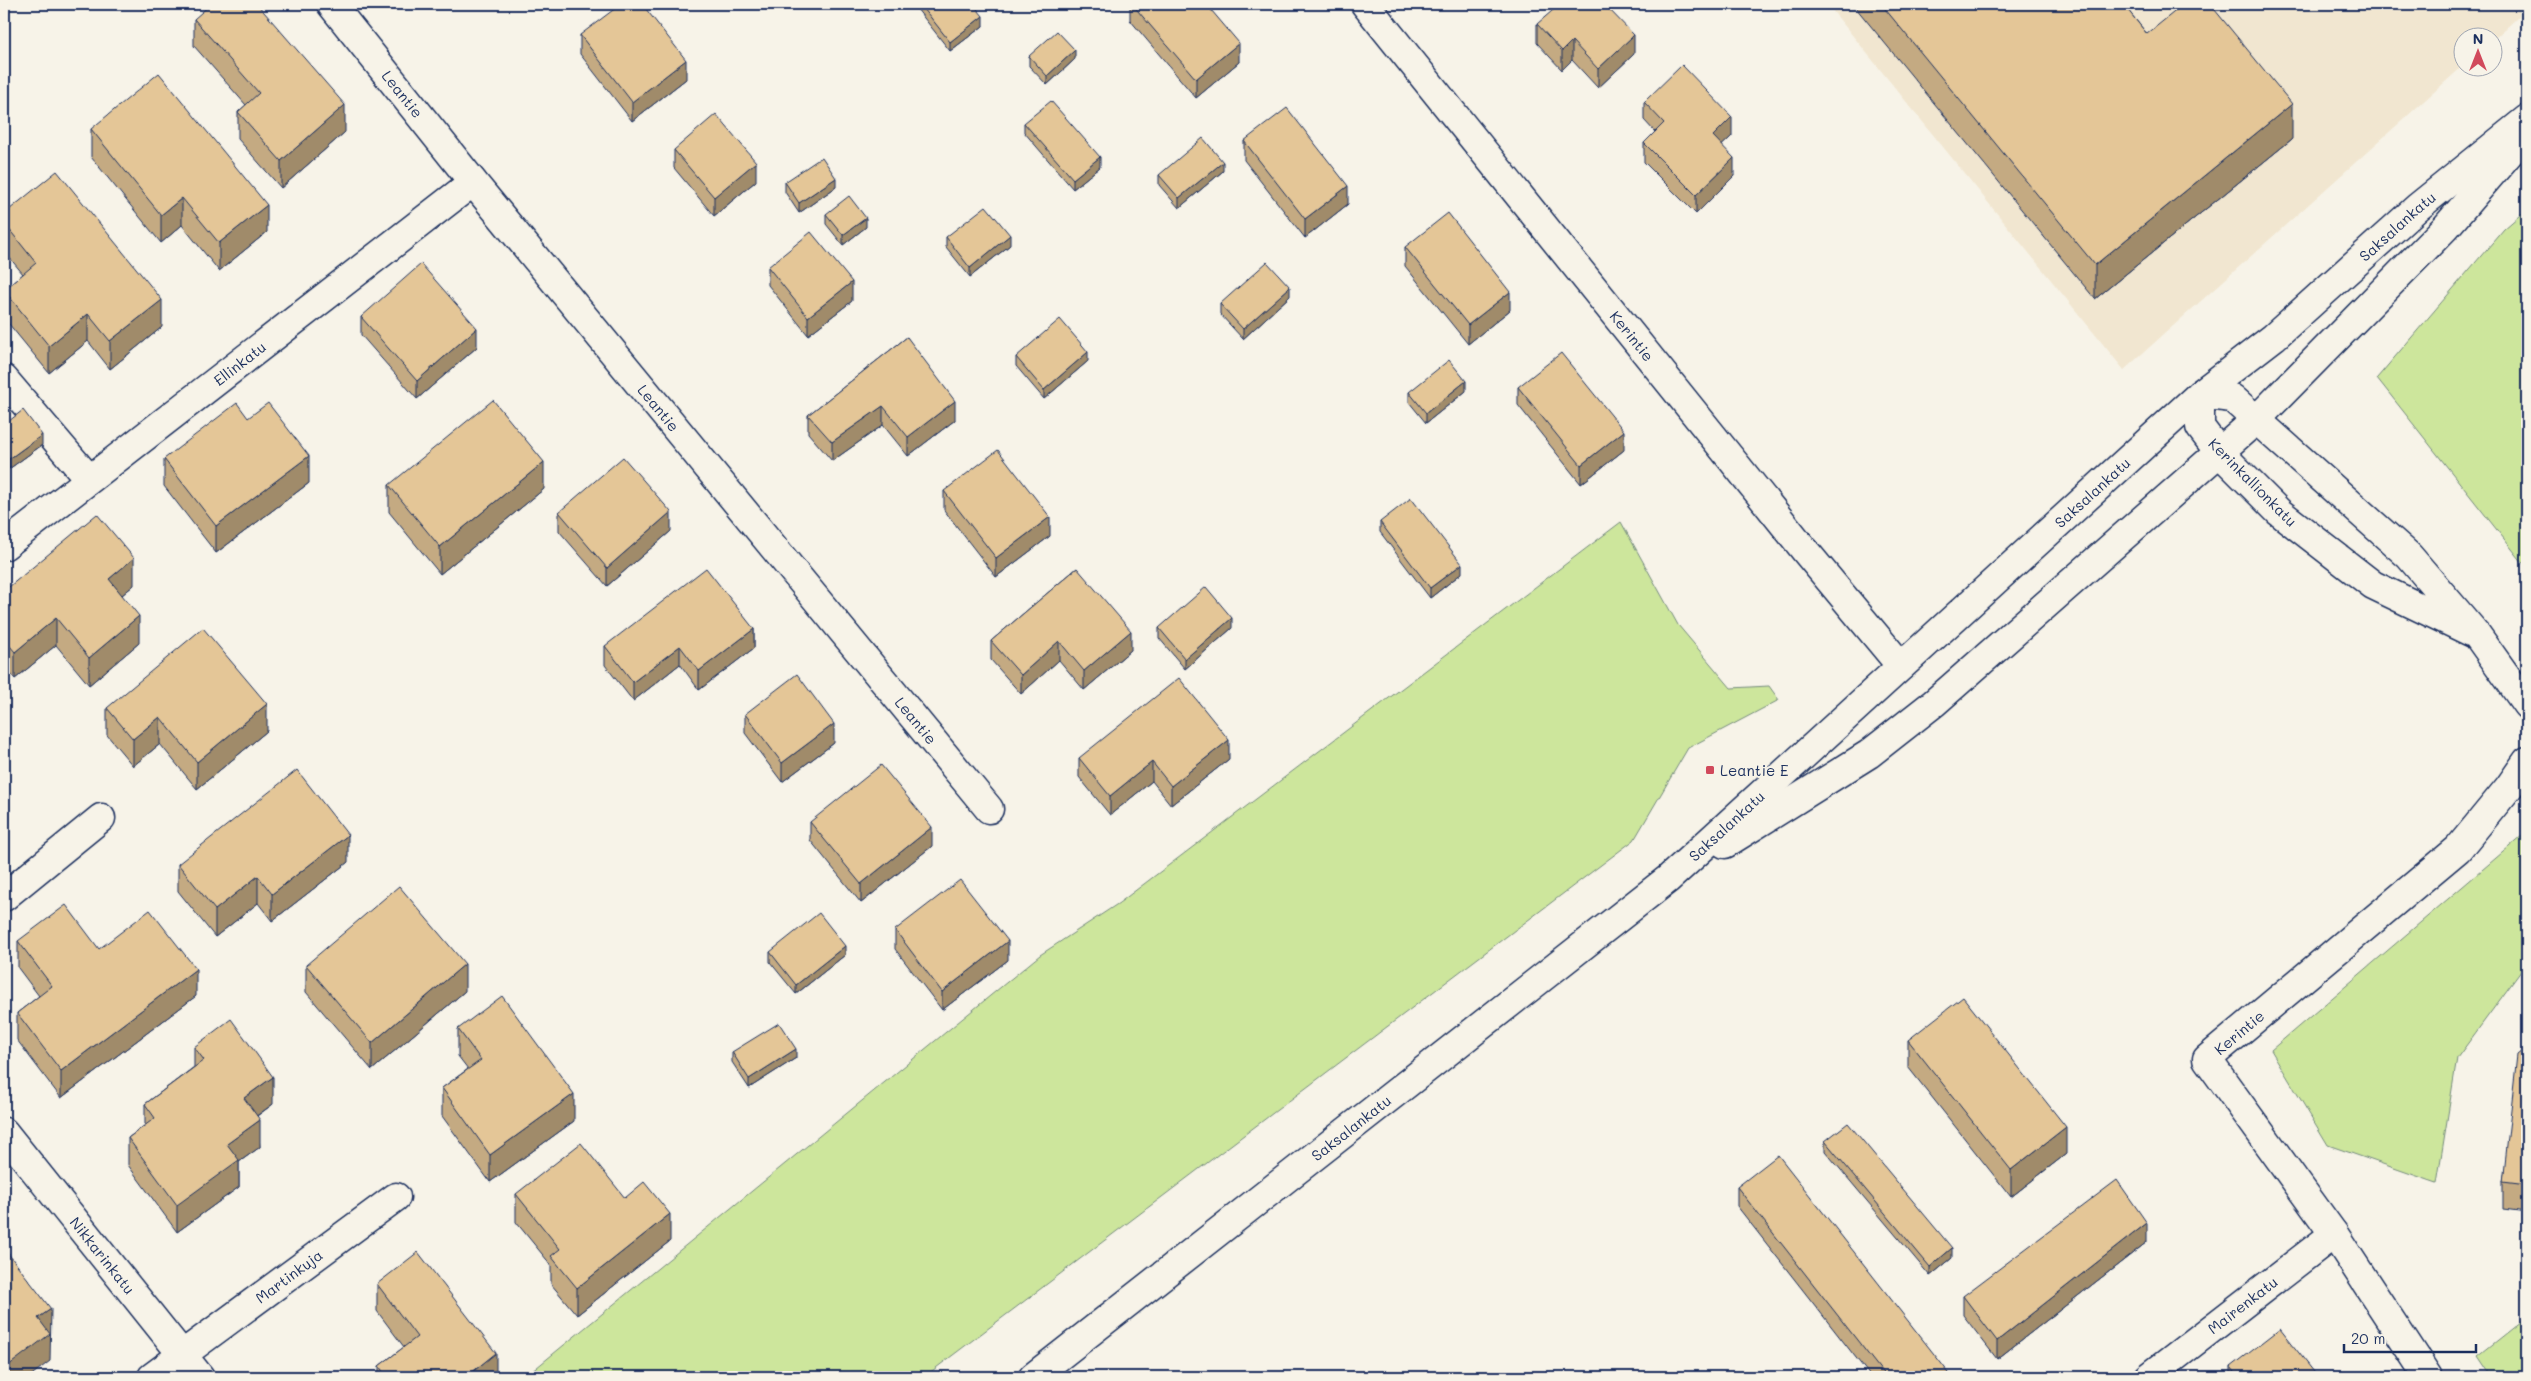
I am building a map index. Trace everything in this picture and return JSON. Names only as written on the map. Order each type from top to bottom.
[{"type":"street","name":"Leantie","points":[[331,4],[474,182],[989,810]]},
{"type":"street","name":"Kerintie","points":[[1365,4],[1807,553],[1901,666]]},
{"type":"street","name":"Saksalankatu","points":[[1033,1377],[1668,879],[2200,394],[2274,337],[2418,207],[2527,119]]},
{"type":"street","name":"Saksalankatu","points":[[1668,879],[1876,749],[1934,703],[2257,419],[2446,227],[2527,132]]},
{"type":"street","name":"Ellinkatu","points":[[4,546],[474,182]]},
{"type":"street","points":[[4,379],[89,479]]},
{"type":"street","name":"Kerinkallionkatu","points":[[2477,635],[2372,585],[2279,512],[2219,452],[2200,428],[2200,394],[2232,398],[2409,556],[2477,635],[2527,705]]},
{"type":"street","name":"Kerintie","points":[[2428,1377],[2334,1234],[2207,1059],[2458,849],[2509,787],[2527,761]]},
{"type":"street","points":[[4,897],[101,818]]},
{"type":"street","name":"Nikkarinkatu","points":[[4,1132],[200,1377]]},
{"type":"street","name":"Martinkuja","points":[[152,1377],[396,1197]]},
{"type":"street","name":"Mairenkatu","points":[[2149,1377],[2334,1234]]},
{"type":"shaded area","points":[[1827,4],[2527,4],[2527,9],[2504,30],[2504,28],[2454,28],[2454,74],[2124,370]]},
{"type":"green space","points":[[2527,209],[2527,568],[2377,378],[2504,229]]},
{"type":"green space","points":[[1621,522],[1678,625],[1731,688],[1769,686],[1779,700],[1688,748],[1634,840],[924,1377],[525,1377],[1040,955],[1119,903]]},
{"type":"green space","points":[[2523,835],[2527,837],[2527,963],[2457,1058],[2437,1183],[2328,1145],[2271,1050]]},
{"type":"green space","points":[[2527,1317],[2527,1377],[2492,1377],[2478,1356]]},
{"type":"building","points":[[211,4],[257,4],[345,105],[281,161],[238,112],[259,93],[194,19]]},
{"type":"building","points":[[621,4],[642,4],[686,60],[632,102],[580,35]]},
{"type":"building","points":[[920,4],[973,4],[983,16],[950,42]]},
{"type":"building","points":[[1132,4],[1206,4],[1239,43],[1196,79]]},
{"type":"building","points":[[1560,4],[1604,4],[1634,35],[1598,69],[1572,41],[1562,51],[1537,24]]},
{"type":"building","points":[[1881,4],[2123,4],[2147,34],[2184,4],[2210,4],[2292,104],[2095,265]]},
{"type":"building","points":[[1057,31],[1075,50],[1047,76],[1029,56]]},
{"type":"building","points":[[1682,65],[1732,117],[1713,136],[1734,158],[1696,195],[1644,143],[1664,123],[1644,102]]},
{"type":"building","points":[[159,73],[267,205],[219,243],[182,198],[161,215],[91,129]]},
{"type":"building","points":[[1051,101],[1100,157],[1073,179],[1024,123]]},
{"type":"building","points":[[1287,108],[1348,186],[1305,219],[1244,141]]},
{"type":"building","points":[[716,114],[756,162],[714,197],[674,150]]},
{"type":"building","points":[[1203,138],[1223,162],[1179,198],[1159,175]]},
{"type":"building","points":[[822,157],[836,178],[799,203],[785,182]]},
{"type":"building","points":[[57,171],[162,300],[110,341],[88,314],[49,346],[4,290],[36,263],[4,223],[4,214]]},
{"type":"building","points":[[849,196],[866,218],[843,235],[826,214]]},
{"type":"building","points":[[986,206],[1010,235],[970,268],[946,237]]},
{"type":"building","points":[[1448,213],[1510,292],[1468,325],[1405,247]]},
{"type":"building","points":[[811,232],[852,282],[808,317],[768,267]]},
{"type":"building","points":[[1267,262],[1290,287],[1243,329],[1220,304]]},
{"type":"building","points":[[421,264],[477,328],[417,381],[361,317]]},
{"type":"building","points":[[1060,319],[1088,352],[1044,390],[1016,357]]},
{"type":"building","points":[[907,337],[955,401],[908,437],[883,406],[832,442],[808,415]]},
{"type":"building","points":[[1561,353],[1624,431],[1581,465],[1518,387]]},
{"type":"building","points":[[1449,360],[1466,381],[1426,413],[1409,392]]},
{"type":"building","points":[[493,400],[544,462],[440,547],[389,485]]},
{"type":"building","points":[[237,403],[248,418],[268,403],[309,456],[216,526],[164,459]]},
{"type":"building","points":[[23,410],[42,435],[9,459],[4,452],[4,425]]},
{"type":"building","points":[[998,450],[1050,517],[996,558],[944,491]]},
{"type":"building","points":[[623,457],[671,512],[607,568],[559,512]]},
{"type":"building","points":[[1411,498],[1462,564],[1430,588],[1380,522]]},
{"type":"building","points":[[97,514],[134,558],[109,579],[139,616],[89,658],[56,618],[15,652],[4,639],[4,591]]},
{"type":"building","points":[[706,568],[754,629],[699,671],[680,646],[633,682],[605,646]]},
{"type":"building","points":[[1077,568],[1131,631],[1084,671],[1059,641],[1021,675],[991,641]]},
{"type":"building","points":[[1206,587],[1232,618],[1185,659],[1159,628]]},
{"type":"building","points":[[203,628],[267,704],[197,762],[160,717],[133,739],[107,708]]},
{"type":"building","points":[[797,674],[834,724],[782,763],[745,714]]},
{"type":"building","points":[[1179,678],[1229,740],[1171,786],[1152,762],[1110,796],[1079,758]]},
{"type":"building","points":[[881,765],[932,827],[861,884],[810,822]]},
{"type":"building","points":[[297,770],[348,835],[272,894],[258,876],[215,910],[178,864]]},
{"type":"building","points":[[960,880],[1008,941],[942,992],[895,930]]},
{"type":"building","points":[[399,886],[465,964],[372,1043],[306,965]]},
{"type":"building","points":[[66,905],[99,949],[150,910],[196,969],[61,1071],[17,1013],[52,986],[18,941]]},
{"type":"building","points":[[819,913],[845,946],[796,985],[770,952]]},
{"type":"building","points":[[502,996],[574,1094],[490,1155],[442,1088],[481,1060],[458,1029]]},
{"type":"building","points":[[1963,997],[2066,1127],[2011,1170],[1908,1040]]},
{"type":"building","points":[[231,1019],[273,1077],[244,1098],[260,1120],[227,1144],[239,1160],[177,1205],[128,1138],[155,1118],[145,1104],[204,1060],[194,1047]]},
{"type":"building","points":[[779,1023],[796,1049],[749,1079],[732,1052]]},
{"type":"building","points":[[2527,1047],[2527,1185],[2503,1182],[2517,1055]]},
{"type":"building","points":[[1848,1123],[1952,1248],[1930,1267],[1825,1141]]},
{"type":"building","points":[[581,1143],[625,1198],[644,1182],[670,1214],[577,1288],[551,1256],[560,1249],[516,1194]]},
{"type":"building","points":[[1778,1155],[1952,1377],[1886,1377],[1737,1187]]},
{"type":"building","points":[[2117,1180],[2147,1223],[1997,1341],[1963,1296]]},
{"type":"building","points":[[4,1248],[51,1309],[38,1318],[50,1334],[4,1369]]},
{"type":"building","points":[[418,1252],[496,1353],[466,1377],[387,1377],[379,1366],[417,1337],[377,1284]]},
{"type":"building","points":[[2280,1329],[2318,1377],[2239,1377],[2231,1367]]},
{"type":"place","name":"Leantie E","points":[[1710,770]]}]
